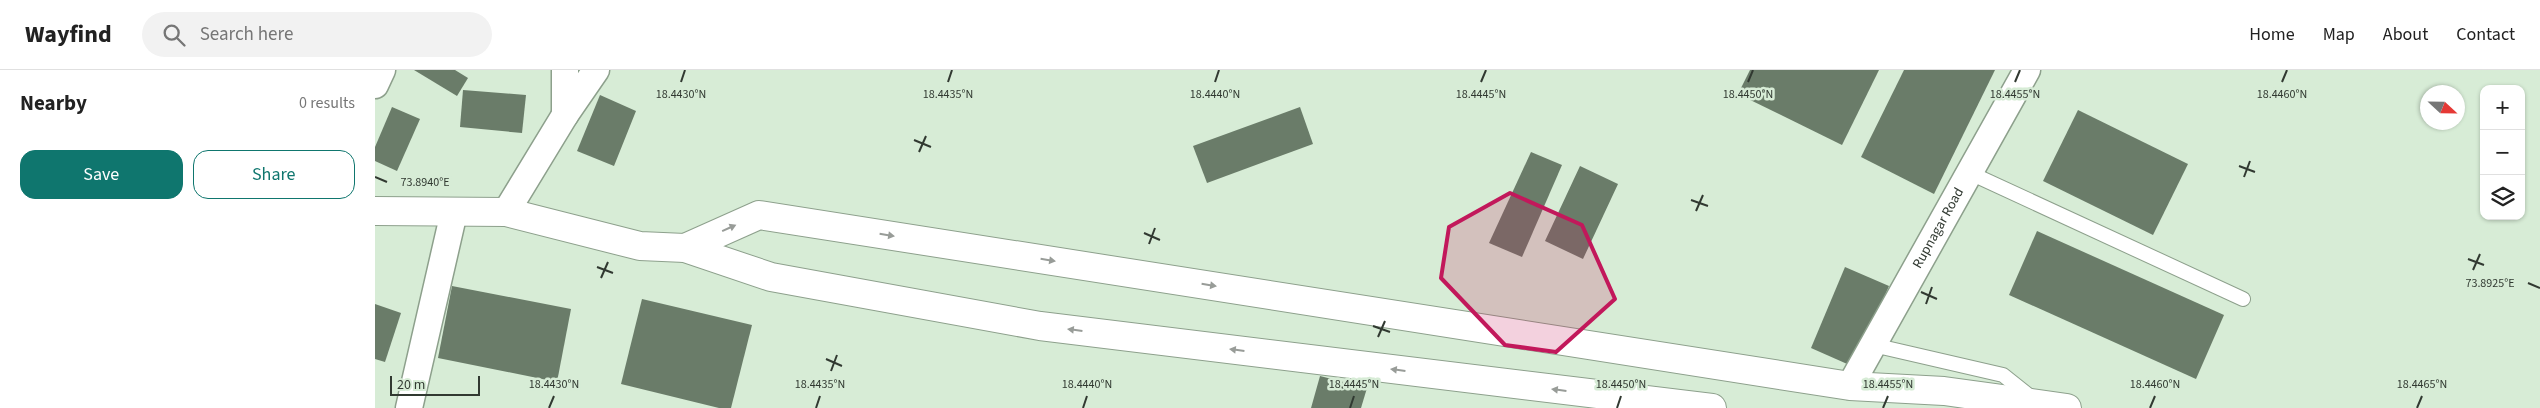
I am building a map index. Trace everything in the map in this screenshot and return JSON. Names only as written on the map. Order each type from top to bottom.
[{"type":"main road","points":[[375,211],[506,212],[640,246],[685,248],[771,277],[1039,326],[1712,408]]},
{"type":"main road","points":[[685,248],[759,215],[1850,386],[1944,391],[2054,406]]},
{"type":"street","points":[[375,85],[382,70]]},
{"type":"street","points":[[565,70],[565,114]]},
{"type":"street","points":[[506,212],[565,114],[596,70]]},
{"type":"street","name":"Rupnagar Road","points":[[1850,386],[2027,70]]},
{"type":"street","points":[[409,408],[454,212]]},
{"type":"lane","points":[[1970,172],[2243,299]]},
{"type":"lane","points":[[1873,345],[2003,375],[2054,406]]},
{"type":"highlighted area","points":[[1510,193],[1582,225],[1615,299],[1556,352],[1505,345],[1441,278],[1449,227]]},
{"type":"building","points":[[414,70],[455,70],[468,78],[457,96]]},
{"type":"building","points":[[1750,70],[1879,70],[1842,145],[1738,94]]},
{"type":"building","points":[[1904,70],[1995,70],[1934,194],[1861,157]]},
{"type":"building","points":[[463,90],[526,95],[522,133],[460,127]]},
{"type":"building","points":[[600,95],[636,111],[614,166],[577,151]]},
{"type":"building","points":[[392,107],[420,119],[397,171],[375,161],[375,147]]},
{"type":"building","points":[[1300,107],[1313,144],[1207,183],[1193,146]]},
{"type":"building","points":[[2078,110],[2188,164],[2153,235],[2043,181]]},
{"type":"building","points":[[1531,152],[1562,165],[1522,257],[1489,243]]},
{"type":"building","points":[[1580,166],[1618,184],[1583,259],[1545,241]]},
{"type":"building","points":[[2037,231],[2224,315],[2196,379],[2009,295]]},
{"type":"building","points":[[1845,267],[1889,286],[1854,367],[1811,348]]},
{"type":"building","points":[[452,286],[571,309],[557,382],[438,358]]},
{"type":"building","points":[[642,299],[752,325],[731,408],[719,408],[621,384]]},
{"type":"building","points":[[375,304],[401,313],[385,362],[375,359]]},
{"type":"building","points":[[1320,376],[1367,388],[1361,408],[1311,408]]}]
